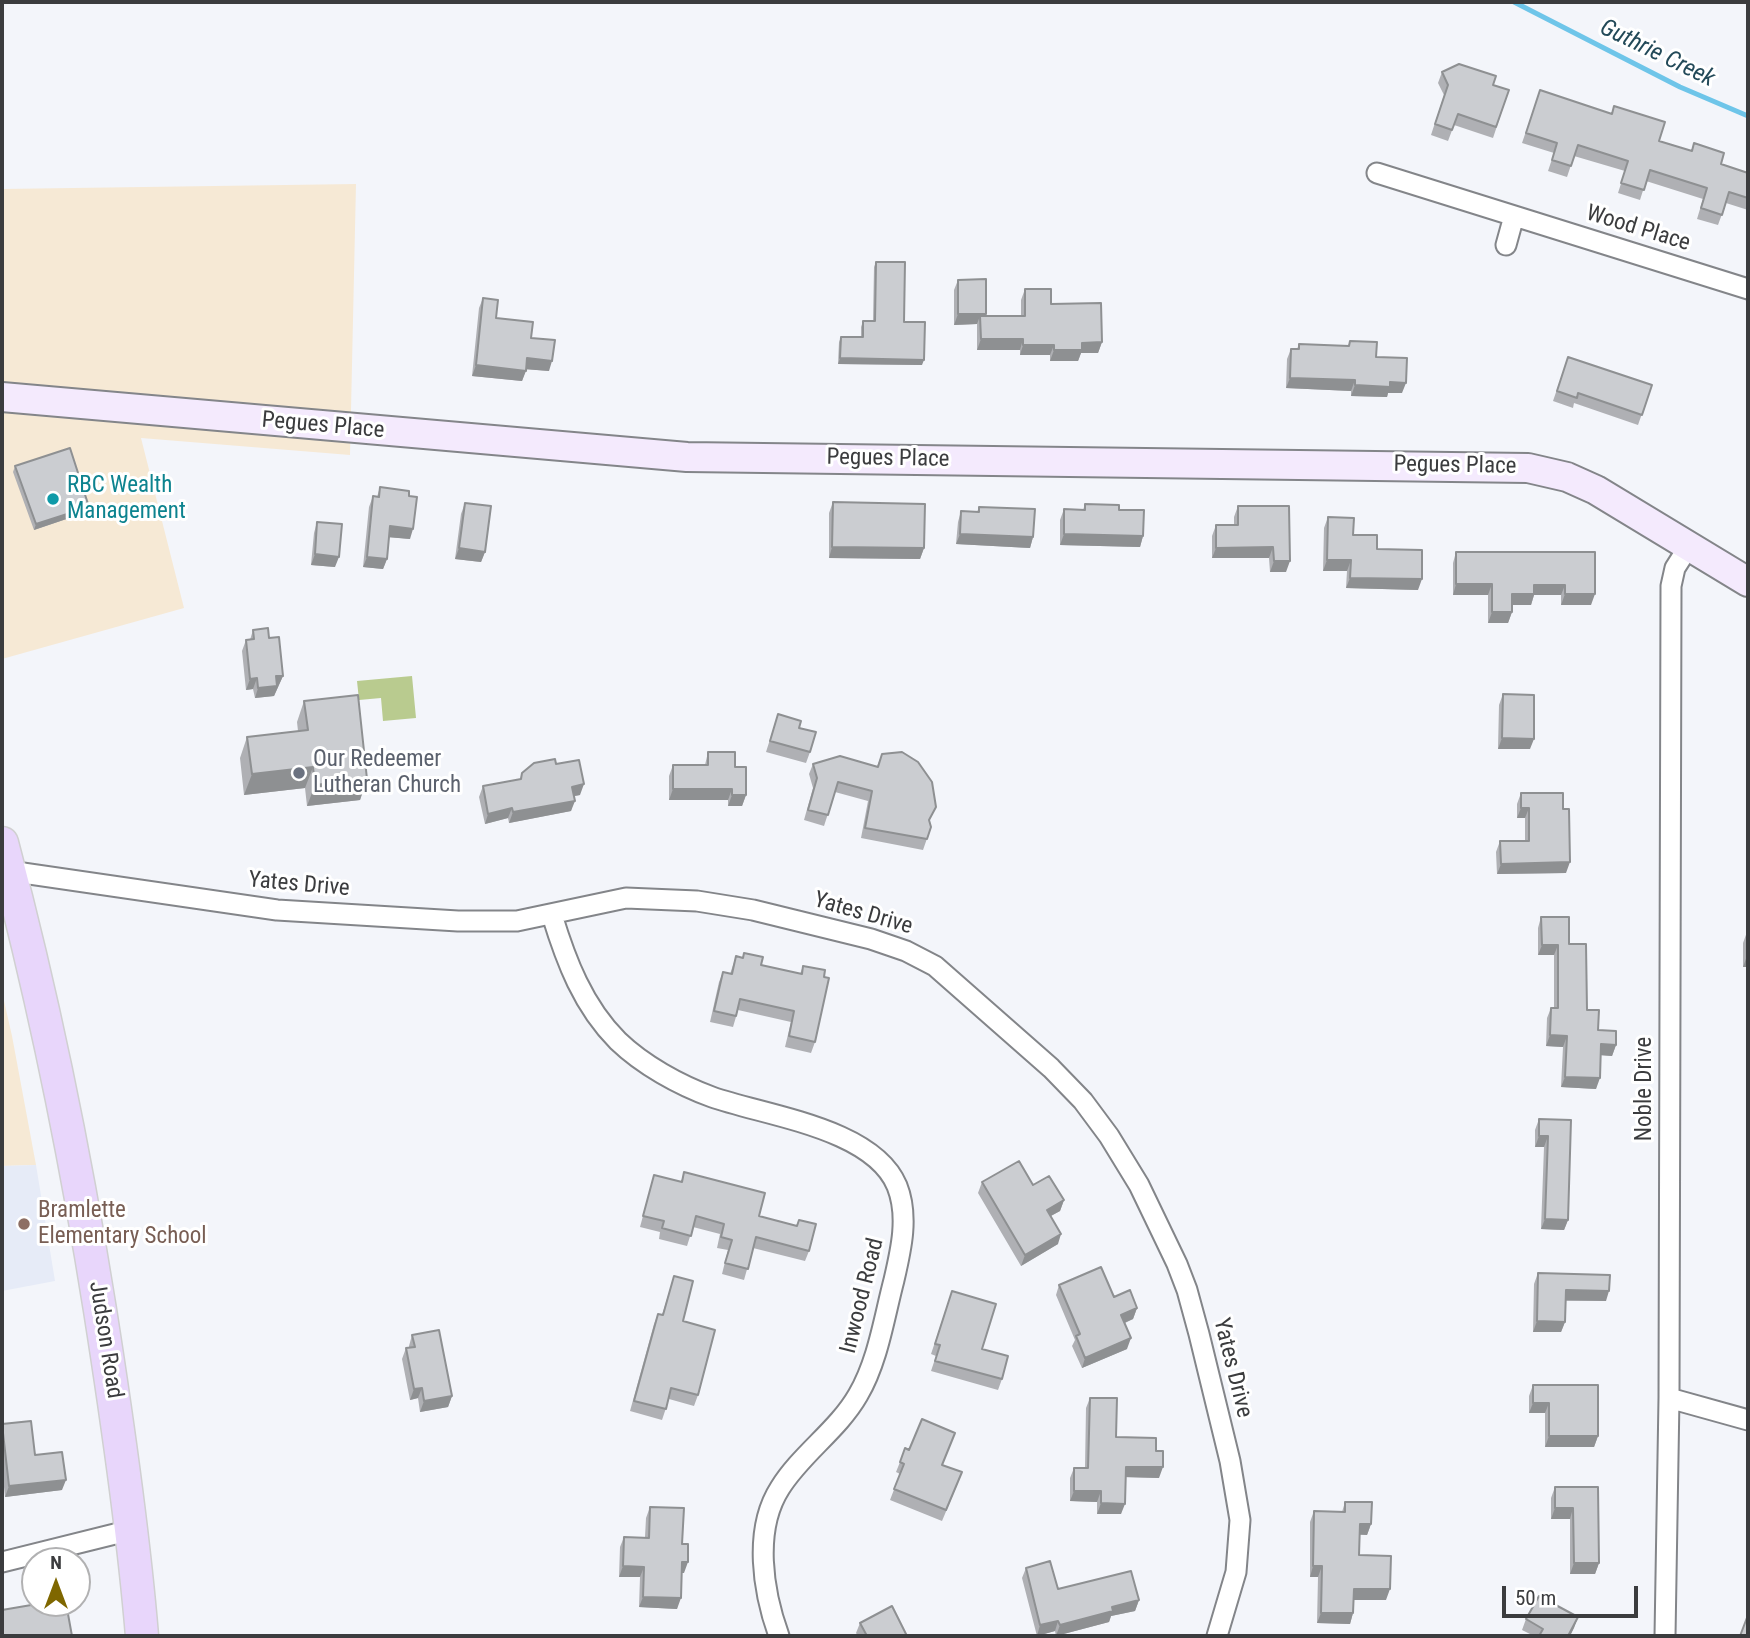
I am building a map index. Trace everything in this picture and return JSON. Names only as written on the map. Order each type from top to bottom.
[{"type":"main road","name":"Judson Road","points":[[6,857],[58,1080],[76,1172],[112,1385],[142,1636]]},
{"type":"street","name":"Wood Place","points":[[1377,173],[1748,289]]},
{"type":"street","points":[[1506,245],[1514,216]]},
{"type":"street","name":"Pegues Place","points":[[2,397],[643,455],[1528,467],[1567,477],[1596,490],[1748,582]]},
{"type":"street","name":"Noble Drive","points":[[1665,1636],[1669,1398],[1671,586],[1675,568],[1689,546]]},
{"type":"street","name":"Yates Drive","points":[[6,857],[277,910],[490,922],[552,915],[626,898],[697,901],[753,910],[871,939],[906,951],[935,966],[1051,1068],[1075,1093],[1109,1136],[1139,1185],[1177,1264],[1199,1334],[1230,1461],[1240,1520],[1236,1572],[1217,1636]]},
{"type":"street","name":"Inwood Road","points":[[552,915],[564,955],[578,985],[601,1020],[629,1050],[667,1075],[712,1097],[821,1130],[859,1145],[874,1155],[888,1170],[897,1186],[903,1215],[902,1244],[866,1382],[847,1412],[780,1487],[769,1512],[764,1543],[766,1591],[779,1636]]},
{"type":"street","points":[[1669,1398],[1748,1420]]},
{"type":"street","points":[[2,1562],[131,1530]]},
{"type":"shaded area","points":[[356,184],[350,455],[141,438],[184,608],[2,659],[2,189]]},
{"type":"shaded area","points":[[2,992],[12,1036],[36,1165],[2,1166]]},
{"type":"shaded area","name":"Bramlette Elementary School","points":[[36,1165],[55,1281],[2,1291],[2,1166]]},
{"type":"green space","points":[[412,676],[416,718],[383,721],[381,698],[359,700],[357,681]]},
{"type":"building","points":[[1459,64],[1496,76],[1493,85],[1509,90],[1496,127],[1458,114],[1452,130],[1435,124],[1448,85],[1442,72]]},
{"type":"building","points":[[1540,90],[1612,114],[1614,106],[1665,122],[1659,141],[1692,151],[1694,143],[1724,153],[1721,164],[1748,173],[1748,198],[1729,192],[1722,215],[1701,208],[1707,188],[1650,170],[1644,190],[1621,183],[1628,161],[1578,145],[1571,166],[1552,160],[1557,143],[1526,133]]},
{"type":"building","points":[[876,262],[905,262],[904,322],[925,322],[924,360],[840,358],[841,337],[863,337],[863,321],[875,321]]},
{"type":"building","points":[[986,279],[986,314],[958,314],[958,280]]},
{"type":"building","points":[[1025,289],[1051,289],[1051,304],[1101,303],[1102,342],[1082,343],[1082,350],[1054,350],[1054,345],[1023,345],[1023,339],[981,339],[980,316],[1025,316]]},
{"type":"building","points":[[483,298],[498,300],[496,318],[533,322],[531,338],[555,340],[552,361],[527,358],[526,371],[476,365]]},
{"type":"building","points":[[1350,341],[1377,342],[1376,357],[1407,358],[1406,383],[1390,382],[1390,387],[1355,385],[1355,380],[1290,378],[1291,349],[1299,349],[1299,344],[1349,346]]},
{"type":"building","points":[[1568,357],[1652,385],[1642,415],[1578,393],[1577,398],[1557,391]]},
{"type":"building","name":"RBC Wealth Management","points":[[70,448],[89,507],[36,524],[15,466]]},
{"type":"building","points":[[380,487],[409,491],[409,496],[417,497],[413,529],[390,526],[387,559],[367,557],[373,496],[379,497]]},
{"type":"building","points":[[833,502],[925,504],[924,548],[832,547]]},
{"type":"building","points":[[465,503],[491,506],[485,552],[459,548]]},
{"type":"building","points":[[1085,504],[1119,505],[1119,510],[1144,510],[1143,536],[1064,534],[1064,509],[1085,510]]},
{"type":"building","points":[[1238,506],[1289,506],[1290,561],[1274,561],[1273,547],[1216,548],[1216,525],[1238,525]]},
{"type":"building","points":[[979,507],[1035,509],[1033,537],[960,534],[961,511],[979,512]]},
{"type":"building","points":[[1328,517],[1354,518],[1353,535],[1377,535],[1377,549],[1422,550],[1422,579],[1350,578],[1351,560],[1327,560]]},
{"type":"building","points":[[317,522],[342,524],[339,557],[315,554]]},
{"type":"building","points":[[1456,552],[1595,552],[1595,594],[1565,594],[1565,585],[1534,585],[1534,594],[1512,594],[1512,612],[1492,612],[1492,584],[1456,584]]},
{"type":"building","points":[[268,628],[269,638],[279,637],[283,676],[276,676],[277,686],[258,688],[257,678],[250,679],[246,640],[254,639],[253,630]]},
{"type":"building","points":[[1503,694],[1534,695],[1534,739],[1502,738]]},
{"type":"building","points":[[358,695],[367,779],[315,785],[313,767],[252,774],[247,737],[308,730],[304,701]]},
{"type":"building","points":[[778,714],[801,721],[799,728],[816,732],[810,752],[770,741]]},
{"type":"building","points":[[708,752],[735,752],[735,767],[746,767],[746,795],[732,795],[732,789],[673,789],[673,765],[708,765]]},
{"type":"building","points":[[902,752],[918,762],[932,782],[936,807],[929,820],[931,827],[927,839],[865,828],[872,791],[838,782],[828,815],[808,810],[817,778],[813,764],[840,756],[878,767],[882,754]]},
{"type":"building","points":[[555,759],[556,764],[579,760],[584,784],[572,787],[575,801],[513,812],[512,808],[488,814],[483,786],[521,779],[522,773],[534,763]]},
{"type":"building","points":[[1521,793],[1563,793],[1563,809],[1569,809],[1570,862],[1501,864],[1500,841],[1529,841],[1529,808],[1521,808]]},
{"type":"building","points":[[1541,917],[1569,917],[1569,944],[1586,944],[1587,1010],[1599,1010],[1598,1030],[1616,1031],[1616,1045],[1601,1044],[1600,1078],[1565,1077],[1567,1036],[1550,1035],[1551,1008],[1558,1008],[1558,945],[1542,945]]},
{"type":"building","points":[[744,953],[763,957],[761,965],[802,974],[803,966],[825,970],[824,977],[829,978],[815,1042],[789,1036],[794,1011],[740,999],[736,1016],[714,1011],[723,972],[732,974],[736,956],[743,958]]},
{"type":"building","points":[[1539,1119],[1571,1120],[1568,1220],[1545,1219],[1548,1136],[1539,1136]]},
{"type":"building","points":[[1019,1161],[1033,1185],[1049,1176],[1064,1200],[1047,1210],[1061,1234],[1025,1255],[982,1182]]},
{"type":"building","points":[[684,1172],[765,1193],[759,1216],[797,1226],[799,1220],[816,1224],[809,1251],[756,1237],[748,1269],[725,1263],[732,1240],[721,1237],[724,1224],[696,1216],[691,1236],[662,1228],[664,1221],[643,1216],[654,1175],[682,1182]]},
{"type":"building","points":[[1101,1267],[1114,1297],[1130,1290],[1137,1308],[1121,1315],[1131,1338],[1085,1358],[1076,1336],[1080,1334],[1059,1285]]},
{"type":"building","points":[[1538,1273],[1610,1275],[1609,1291],[1566,1290],[1565,1322],[1537,1321]]},
{"type":"building","points":[[674,1276],[693,1281],[683,1321],[715,1330],[698,1395],[671,1388],[666,1409],[634,1401],[658,1314],[663,1315]]},
{"type":"building","points":[[952,1291],[996,1304],[982,1349],[1008,1356],[1002,1379],[935,1361],[940,1345],[935,1344]]},
{"type":"building","points":[[439,1330],[452,1396],[424,1401],[422,1388],[414,1389],[406,1348],[415,1347],[412,1335]]},
{"type":"building","points":[[1533,1385],[1598,1385],[1598,1436],[1549,1436],[1549,1403],[1533,1403]]},
{"type":"building","points":[[1090,1398],[1117,1398],[1116,1437],[1156,1438],[1156,1451],[1163,1451],[1163,1467],[1126,1467],[1125,1504],[1101,1503],[1101,1491],[1074,1491],[1074,1468],[1088,1468]]},
{"type":"building","points":[[922,1419],[955,1433],[942,1465],[962,1472],[946,1510],[894,1489],[904,1464],[900,1462],[905,1448],[909,1450]]},
{"type":"building","points":[[31,1421],[35,1455],[62,1452],[66,1480],[9,1486],[2,1424]]},
{"type":"building","points":[[1555,1487],[1598,1487],[1599,1563],[1574,1563],[1573,1508],[1555,1508]]},
{"type":"building","points":[[1345,1502],[1372,1502],[1371,1524],[1360,1524],[1359,1555],[1391,1556],[1390,1589],[1354,1589],[1353,1613],[1321,1613],[1322,1566],[1313,1566],[1314,1511],[1345,1512]]},
{"type":"building","points":[[650,1507],[684,1508],[682,1544],[688,1544],[688,1562],[682,1562],[681,1598],[643,1597],[644,1567],[623,1566],[624,1537],[649,1538]]},
{"type":"building","points":[[1050,1561],[1058,1589],[1131,1571],[1139,1600],[1112,1607],[1113,1611],[1060,1625],[1058,1621],[1040,1625],[1026,1568]]},
{"type":"building","points":[[1539,1596],[1578,1617],[1568,1636],[1539,1636],[1543,1629],[1526,1619]]},
{"type":"building","points":[[892,1606],[907,1636],[867,1636],[860,1623]]},
{"type":"building","points":[[21,1607],[21,1617],[69,1617],[72,1636],[3,1636],[2,1610]]},
{"type":"building","points":[[1748,1615],[1748,1636],[1740,1636]]},
{"type":"waterway","name":"Guthrie Creek","points":[[1514,2],[1680,87],[1748,116]]},
{"type":"place","name":"RBC Wealth Management","points":[[53,499]]},
{"type":"place","name":"Our Redeemer Lutheran Church","points":[[299,773]]},
{"type":"place","name":"Bramlette Elementary School","points":[[24,1224]]}]
